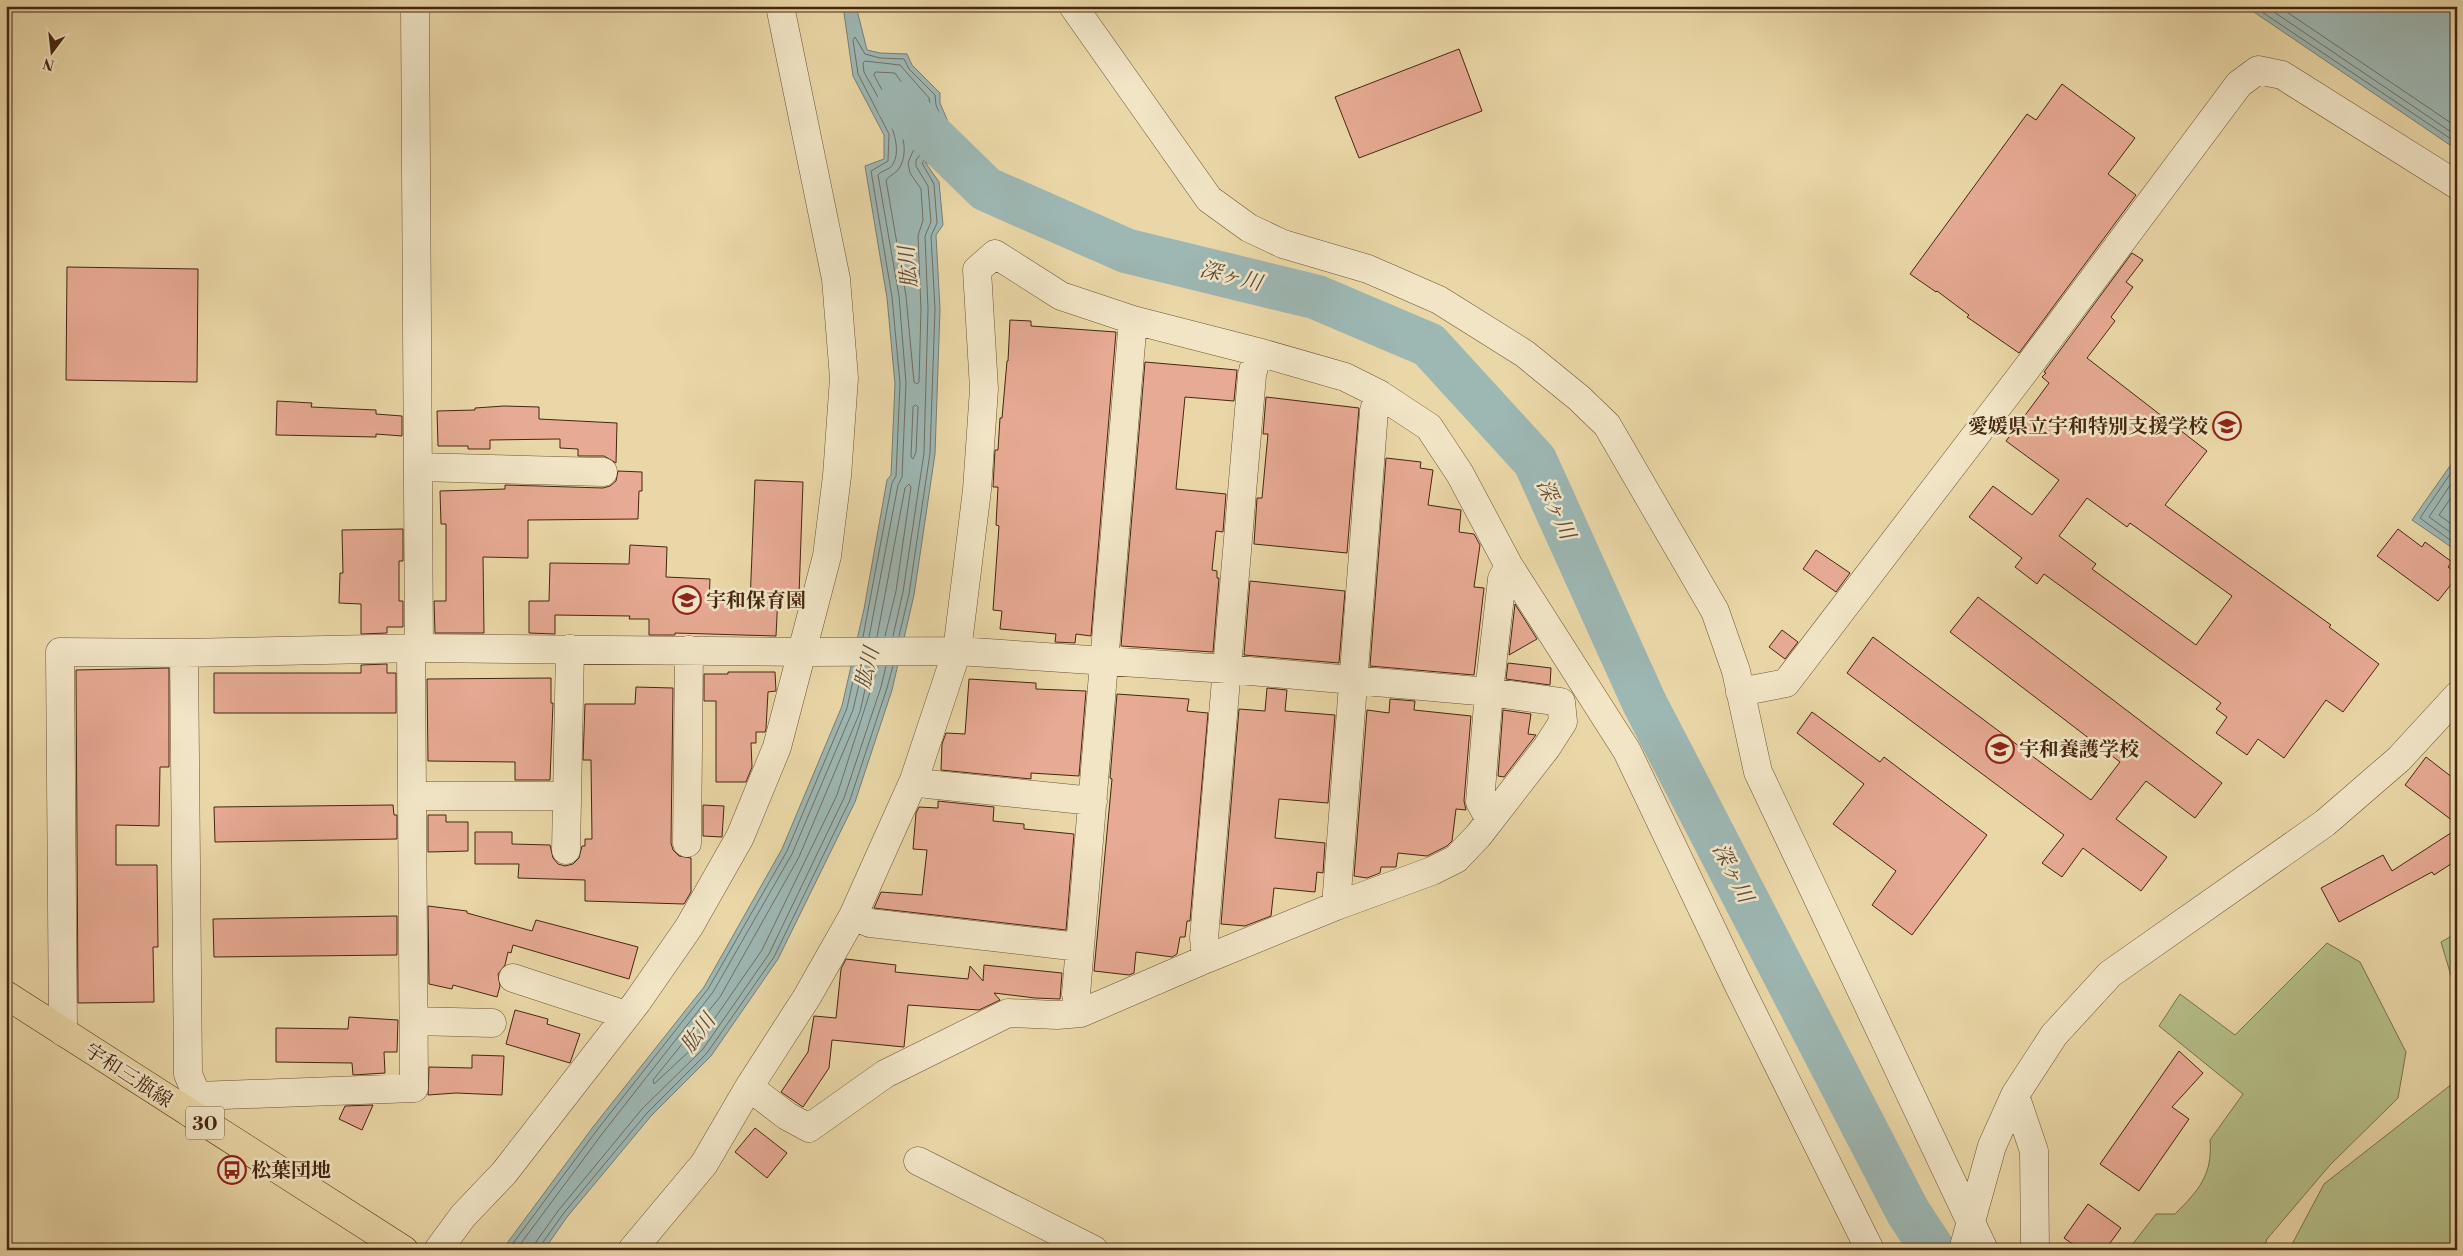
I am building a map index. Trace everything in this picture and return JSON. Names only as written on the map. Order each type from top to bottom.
[{"type":"main road","name":"宇和三瓶線","points":[[6,995],[63,1032],[193,1105],[404,1250]]},
{"type":"street","points":[[184,652],[188,1074],[193,1105],[414,1088],[412,796],[418,467],[415,6]]},
{"type":"street","points":[[438,1250],[463,1216],[504,1173],[626,1015],[689,927],[740,837],[777,747],[808,651],[827,556],[838,476],[844,378],[836,280],[780,6]]},
{"type":"street","points":[[1073,6],[1209,199],[1248,228],[1283,244],[1368,269],[1439,300],[1525,354],[1579,398],[1607,425],[1715,611],[1736,671],[1758,772],[1970,1241]]},
{"type":"street","points":[[1740,692],[1786,683],[2024,372],[2239,84],[2258,70],[2282,75],[2457,185]]},
{"type":"street","points":[[632,1250],[704,1164],[749,1087],[807,997],[854,916],[914,780],[957,651],[977,490],[984,389],[977,270],[995,254],[1061,296],[1133,320],[1258,352],[1345,378],[1379,394],[1429,428],[1460,474],[1510,566],[1627,751],[1740,988],[1870,1250]]},
{"type":"street","points":[[1081,1013],[1076,994],[1079,947],[1133,320]]},
{"type":"street","points":[[1206,959],[1204,938],[1252,375],[1258,352]]},
{"type":"street","points":[[1336,906],[1374,411],[1379,394]]},
{"type":"street","points":[[418,467],[603,472]]},
{"type":"street","points":[[1490,820],[1480,802],[1489,692],[1502,579],[1510,566]]},
{"type":"street","points":[[63,1032],[60,652],[415,648],[957,651],[1227,669],[1489,692],[1561,702]]},
{"type":"street","points":[[566,850],[570,649]]},
{"type":"street","points":[[687,843],[689,650]]},
{"type":"street","points":[[749,1087],[787,1116],[809,1128],[885,1074],[1008,1013],[1057,1015],[1081,1013],[1206,959],[1336,906],[1432,870],[1456,858],[1490,820],[1547,747],[1563,722],[1561,702],[1574,667]]},
{"type":"street","points":[[1970,1241],[1992,1146],[2015,1095],[2054,1035],[2110,974],[2326,824],[2399,759],[2457,696]]},
{"type":"street","points":[[914,780],[927,784],[1092,801]]},
{"type":"street","points":[[412,796],[567,796]]},
{"type":"street","points":[[854,916],[870,923],[1079,947]]},
{"type":"street","points":[[513,978],[626,1015]]},
{"type":"street","points":[[414,1021],[492,1023]]},
{"type":"street","points":[[2015,1095],[2034,1151],[2035,1250]]},
{"type":"street","points":[[918,1161],[1094,1250]]},
{"type":"green space","points":[[2457,933],[2457,996],[2441,942]]},
{"type":"green space","points":[[2327,943],[2360,962],[2406,1052],[2398,1098],[2330,1165],[2267,1239],[2263,1250],[2128,1250],[2156,1214],[2175,1214],[2197,1190],[2209,1163],[2210,1140],[2243,1094],[2159,1026],[2180,994],[2235,1035]]},
{"type":"green space","points":[[2457,1080],[2457,1250],[2289,1250],[2324,1184]]},
{"type":"water","name":"肱川","points":[[843,6],[856,6],[867,50],[880,53],[907,54],[912,65],[940,93],[940,103],[949,124],[938,168],[925,162],[939,182],[943,225],[936,235],[940,309],[935,454],[914,595],[892,690],[855,802],[778,959],[711,1056],[651,1116],[567,1217],[544,1250],[502,1250],[593,1127],[704,987],[782,849],[842,706],[864,609],[887,480],[891,475],[895,384],[887,298],[865,166],[884,159],[884,135],[853,76]]},
{"type":"water","points":[[2245,6],[2457,6],[2457,148],[2450,145]]},
{"type":"water","points":[[2457,456],[2457,551],[2412,520]]},
{"type":"building","points":[[1459,49],[1482,111],[1359,158],[1335,97]]},
{"type":"building","points":[[2062,84],[2135,138],[2108,174],[2136,195],[2019,353],[1967,317],[1969,315],[1937,291],[1910,274],[2027,114],[2036,120]]},
{"type":"building","points":[[2132,253],[2143,260],[2126,282],[2133,287],[2111,317],[2115,321],[2087,358],[2207,451],[2165,505],[2331,625],[2329,627],[2379,664],[2343,712],[2326,700],[2284,758],[2258,739],[2247,755],[2216,733],[2227,717],[2216,709],[2221,703],[2044,574],[2037,584],[2015,567],[2022,558],[1969,517],[1993,486],[2032,515],[2059,480],[2006,441],[2049,383],[2042,377],[2046,373],[2044,372]],"holes":[[[2087,498],[2127,527],[2130,523],[2232,596],[2196,645],[2092,569],[2096,564],[2059,536]]]},
{"type":"building","points":[[67,267],[198,269],[197,382],[66,380]]},
{"type":"building","points":[[1010,320],[1031,321],[1031,326],[1116,332],[1091,636],[1076,634],[1075,643],[1055,642],[1056,634],[1000,629],[1002,611],[993,610],[999,526],[996,525],[998,487],[993,487],[995,450],[998,450],[1000,418],[1002,418]]},
{"type":"building","points":[[1145,362],[1237,370],[1234,401],[1185,397],[1176,489],[1226,494],[1223,532],[1216,531],[1212,570],[1217,571],[1217,578],[1219,578],[1213,652],[1121,646]]},
{"type":"building","points":[[1266,397],[1359,408],[1347,553],[1254,544],[1257,498],[1262,498],[1268,434],[1263,434]]},
{"type":"building","points":[[277,401],[312,403],[311,407],[376,410],[376,414],[402,416],[402,436],[376,434],[376,437],[276,435]]},
{"type":"building","points":[[504,406],[539,407],[539,419],[617,423],[616,463],[604,456],[578,456],[578,449],[560,448],[560,439],[490,440],[490,449],[468,449],[468,446],[438,446],[437,411],[475,410],[475,408]]},
{"type":"building","points":[[1386,458],[1421,462],[1420,468],[1433,470],[1428,505],[1461,510],[1459,532],[1474,534],[1480,545],[1474,587],[1484,588],[1474,675],[1370,666]]},
{"type":"building","points":[[618,471],[642,472],[642,491],[639,491],[638,519],[528,520],[528,558],[483,557],[484,633],[435,633],[434,601],[446,601],[446,524],[441,524],[440,491],[505,489],[505,485],[603,488],[610,486],[616,481]]},
{"type":"building","points":[[755,480],[803,482],[799,595],[778,595],[776,636],[675,633],[675,635],[649,635],[649,619],[629,619],[630,616],[555,615],[555,634],[529,633],[529,601],[549,601],[550,563],[629,564],[630,545],[667,547],[666,577],[710,579],[709,601],[750,603]]},
{"type":"building","points":[[403,529],[403,561],[399,561],[399,601],[403,601],[403,627],[387,627],[387,633],[361,634],[361,604],[339,603],[340,573],[343,573],[342,530]]},
{"type":"building","points":[[2398,529],[2422,547],[2425,542],[2452,562],[2448,567],[2457,573],[2457,577],[2438,601],[2377,556]]},
{"type":"building","points":[[1816,550],[1850,573],[1836,592],[1803,569]]},
{"type":"building","points":[[1250,581],[1345,591],[1339,663],[1244,655]]},
{"type":"building","points":[[1978,597],[2222,783],[2195,818],[2146,781],[2116,819],[2167,857],[2141,891],[2083,848],[2062,877],[2042,863],[2064,835],[1847,673],[1873,637],[2091,800],[2120,762],[1950,632]]},
{"type":"building","points":[[1515,604],[1537,639],[1509,655]]},
{"type":"building","points":[[1782,630],[1798,642],[1785,659],[1769,647]]},
{"type":"building","points":[[1508,663],[1551,668],[1550,685],[1506,679]]},
{"type":"building","points":[[387,664],[387,673],[396,673],[396,713],[214,713],[214,673],[361,673],[361,665]]},
{"type":"building","points":[[169,668],[169,767],[160,767],[159,826],[116,825],[116,865],[157,865],[158,947],[153,947],[154,1002],[78,1003],[76,670]]},
{"type":"building","points":[[728,672],[775,672],[776,691],[768,692],[766,729],[765,732],[756,732],[756,743],[751,743],[752,767],[746,782],[716,782],[716,701],[704,701],[704,674],[728,674]]},
{"type":"building","points":[[551,678],[551,703],[553,703],[550,780],[515,780],[515,762],[428,761],[427,679]]},
{"type":"building","points":[[969,679],[1036,683],[1036,689],[1086,691],[1079,776],[1031,773],[1031,779],[941,770],[942,744],[946,733],[965,734]]},
{"type":"building","points":[[636,687],[673,688],[671,843],[673,850],[679,856],[691,858],[691,892],[684,904],[585,901],[585,880],[518,878],[519,864],[475,864],[475,832],[512,832],[512,844],[550,845],[553,858],[558,864],[565,866],[573,864],[579,858],[582,846],[585,846],[585,839],[592,839],[591,760],[583,760],[585,704],[635,704]]},
{"type":"building","points":[[1267,688],[1287,690],[1285,711],[1335,715],[1328,803],[1279,799],[1275,838],[1325,843],[1323,873],[1317,872],[1315,892],[1274,888],[1271,916],[1245,926],[1221,924],[1239,709],[1265,711]]},
{"type":"building","points":[[1117,694],[1189,699],[1187,711],[1208,713],[1190,921],[1187,921],[1185,937],[1180,937],[1177,954],[1172,957],[1136,952],[1134,973],[1129,975],[1094,971],[1112,779],[1110,778]]},
{"type":"building","points":[[1390,699],[1415,701],[1414,710],[1471,716],[1464,801],[1466,810],[1456,809],[1452,841],[1447,846],[1427,856],[1398,853],[1396,867],[1381,867],[1380,873],[1367,878],[1354,876],[1367,710],[1389,713]]},
{"type":"building","points":[[1503,710],[1531,714],[1528,734],[1536,735],[1504,777],[1498,776]]},
{"type":"building","points":[[1812,712],[1880,762],[1884,757],[1987,835],[1912,935],[1872,905],[1896,871],[1833,824],[1864,784],[1797,733]]},
{"type":"building","points":[[2426,757],[2457,781],[2457,824],[2405,785]]},
{"type":"building","points":[[938,801],[994,807],[993,821],[1024,824],[1024,829],[1074,834],[1066,930],[874,908],[881,892],[922,895],[927,850],[913,849],[916,813],[919,807],[938,808]]},
{"type":"building","points":[[393,805],[394,815],[397,815],[397,839],[215,842],[214,807]]},
{"type":"building","points":[[703,805],[724,806],[722,837],[703,836]]},
{"type":"building","points":[[428,815],[446,815],[446,822],[468,822],[468,851],[428,852]]},
{"type":"building","points":[[2457,829],[2457,860],[2434,875],[2432,872],[2339,922],[2321,888],[2383,855],[2392,871]]},
{"type":"building","points":[[428,906],[467,911],[467,913],[532,931],[536,920],[638,947],[629,979],[513,945],[511,953],[508,952],[505,965],[498,974],[500,986],[497,997],[453,985],[452,989],[429,984]]},
{"type":"building","points":[[397,916],[397,955],[214,957],[213,919]]},
{"type":"building","points":[[846,959],[896,965],[895,972],[968,979],[970,966],[983,981],[984,965],[1062,973],[1060,999],[994,993],[1000,1000],[979,1010],[908,1005],[904,1047],[832,1040],[829,1068],[803,1107],[781,1092],[808,1052],[814,1016],[836,1018],[841,969]]},
{"type":"building","points":[[515,1010],[548,1019],[547,1024],[580,1034],[570,1063],[506,1044]]},
{"type":"building","points":[[349,1017],[398,1020],[397,1052],[384,1052],[385,1073],[353,1075],[352,1063],[276,1062],[276,1028],[348,1029]]},
{"type":"building","points":[[2179,1051],[2203,1073],[2172,1107],[2189,1119],[2139,1191],[2100,1164]]},
{"type":"building","points":[[472,1055],[504,1056],[502,1095],[456,1093],[428,1095],[429,1067],[472,1068]]},
{"type":"building","points":[[373,1105],[362,1130],[339,1119],[345,1106]]},
{"type":"building","points":[[755,1128],[787,1153],[767,1178],[735,1152]]},
{"type":"building","points":[[2088,1204],[2121,1228],[2105,1250],[2081,1250],[2064,1238]]},
{"type":"waterway","name":"深ヶ川","points":[[899,104],[986,189],[1127,251],[1316,297],[1429,345],[1535,461],[1644,702],[1908,1212],[1933,1250]]},
{"type":"place","name":"愛媛県立宇和特別支援学校","points":[[2227,426]]},
{"type":"place","name":"宇和保育園","points":[[687,600]]},
{"type":"place","name":"宇和養護学校","points":[[2000,749]]},
{"type":"place","name":"松葉団地","points":[[232,1170]]}]
